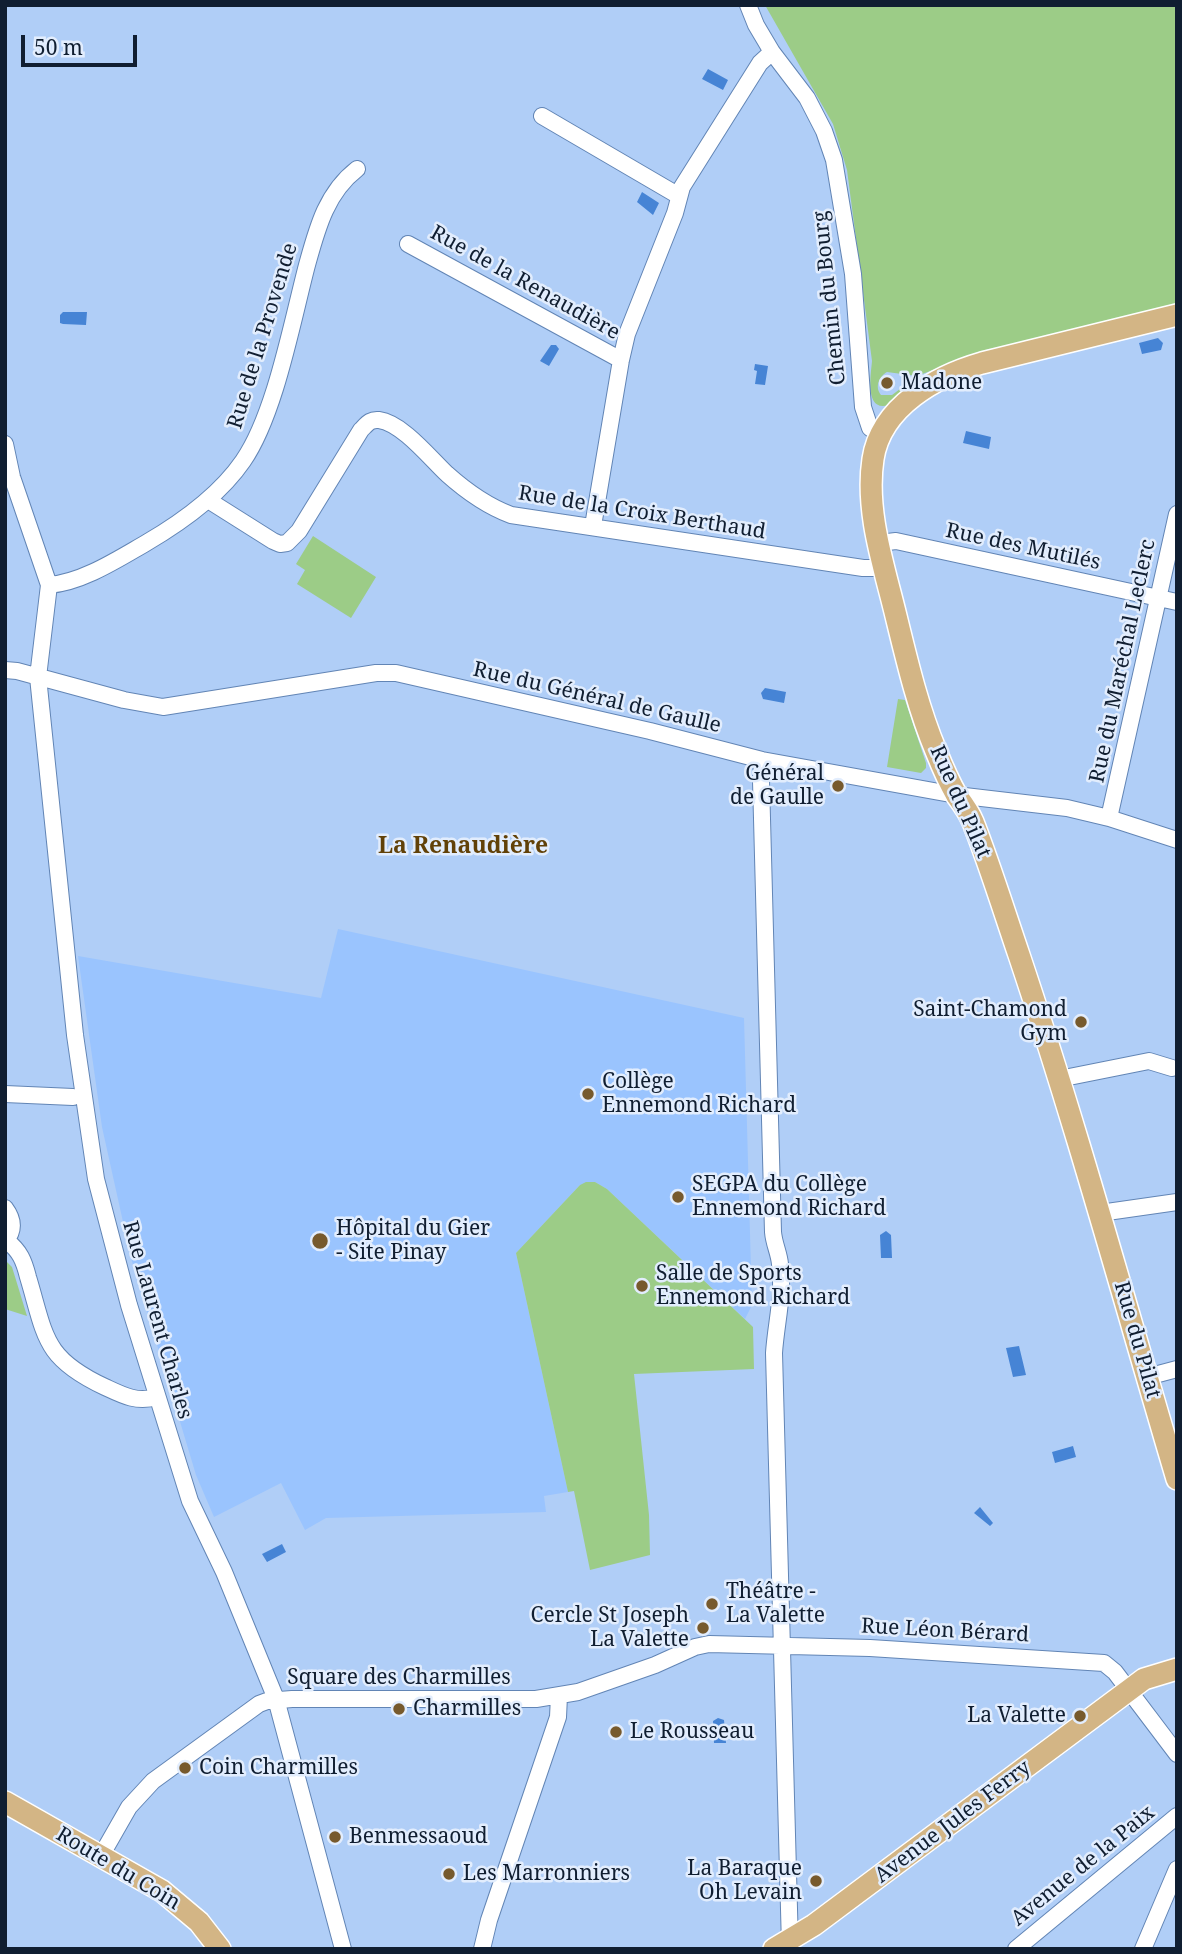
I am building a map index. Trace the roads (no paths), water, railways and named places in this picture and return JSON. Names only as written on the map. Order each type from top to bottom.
[{"type":"main road","name":"Rue du Pilat","points":[[1177,315],[954,371],[918,392],[890,421],[880,435],[873,455],[871,478],[884,568],[926,726],[956,795],[972,819],[991,872],[1101,1213],[1177,1479]]},
{"type":"main road","name":"Avenue Jules Ferry","points":[[785,1945],[1129,1690],[1149,1677],[1177,1669]]},
{"type":"main road","name":"Route du Coin","points":[[5,1802],[162,1891],[199,1922],[220,1949]]},
{"type":"street","name":"Chemin du Bourg","points":[[748,5],[772,52],[807,98],[824,131],[834,160],[853,274],[865,420],[870,428],[880,435]]},
{"type":"street","name":"Rue de la Renaudière","points":[[593,527],[627,334],[675,213],[679,196],[718,128],[760,63],[772,52]]},
{"type":"street","points":[[542,116],[679,196]]},
{"type":"street","name":"Rue de la Provende","points":[[50,585],[62,583],[116,560],[155,537],[208,500],[235,471],[251,449],[274,388],[324,213],[335,189],[357,169]]},
{"type":"street","name":"Rue de la Renaudière","points":[[408,244],[621,360]]},
{"type":"street","name":"Rue de la Croix Berthaud","points":[[208,500],[273,541],[287,543],[299,531],[361,430],[376,419],[389,423],[450,476],[497,510],[511,515],[863,569],[884,568]]},
{"type":"street","points":[[5,444],[12,477],[50,585]]},
{"type":"street","name":"Rue du Maréchal Leclerc","points":[[1109,818],[1177,514]]},
{"type":"street","name":"Rue des Mutilés","points":[[879,543],[895,541],[1177,602]]},
{"type":"street","name":"Rue Laurent Charles","points":[[50,585],[38,677],[84,1106],[105,1215],[156,1397],[197,1518],[224,1572],[276,1699],[342,1949]]},
{"type":"street","name":"Rue du Général de Gaulle","points":[[5,670],[163,707],[376,673],[396,673],[650,731],[762,760],[956,795],[1054,806],[1109,818],[1177,840]]},
{"type":"street","points":[[762,760],[773,1232],[780,1263],[781,1313],[775,1335],[775,1353],[783,1644],[785,1945]]},
{"type":"street","points":[[1059,1079],[1149,1061],[1172,1068]]},
{"type":"street","points":[[5,1094],[73,1097]]},
{"type":"street","points":[[1101,1213],[1177,1202]]},
{"type":"street","points":[[5,1209],[13,1226],[6,1241],[21,1254],[46,1338],[61,1360],[81,1376],[125,1397],[143,1400],[156,1397]]},
{"type":"street","points":[[1147,1377],[1177,1369]]},
{"type":"street","name":"Rue Léon Bérard","points":[[559,1696],[613,1681],[695,1647],[709,1644],[783,1644],[920,1650],[1104,1663],[1129,1690]]},
{"type":"street","points":[[1129,1690],[1177,1754]]},
{"type":"street","points":[[482,1949],[489,1920],[558,1717],[559,1696]]},
{"type":"street","name":"Square des Charmilles","points":[[276,1699],[522,1699],[559,1696]]},
{"type":"street","points":[[101,1856],[129,1807],[146,1787],[250,1710],[267,1700],[276,1699]]},
{"type":"street","name":"Avenue de la Paix","points":[[1016,1949],[1177,1816]]},
{"type":"street","points":[[1143,1949],[1177,1869]]},
{"type":"place","name":"Madone","points":[[887,383]]},
{"type":"place","name":"Général de Gaulle","points":[[838,786]]},
{"type":"place","name":"Saint-Chamond Gym","points":[[1081,1022]]},
{"type":"place","name":"Collège Ennemond Richard","points":[[588,1094]]},
{"type":"place","name":"SEGPA du Collège Ennemond Richard","points":[[678,1197]]},
{"type":"place","name":"Hôpital du Gier - Site Pinay","points":[[320,1241]]},
{"type":"place","name":"Salle de Sports Ennemond Richard","points":[[642,1286]]},
{"type":"place","name":"Théâtre - La Valette","points":[[712,1604]]},
{"type":"place","name":"Cercle St Joseph La Valette","points":[[703,1628]]},
{"type":"place","name":"Charmilles","points":[[399,1709]]},
{"type":"place","name":"La Valette","points":[[1080,1716]]},
{"type":"place","name":"Le Rousseau","points":[[616,1732]]},
{"type":"place","name":"Coin Charmilles","points":[[185,1768]]},
{"type":"place","name":"Benmessaoud","points":[[335,1837]]},
{"type":"place","name":"Les Marronniers","points":[[449,1874]]},
{"type":"place","name":"La Baraque Oh Levain","points":[[816,1881]]},
{"type":"district","name":"La Renaudière","points":[[463,846]]}]
